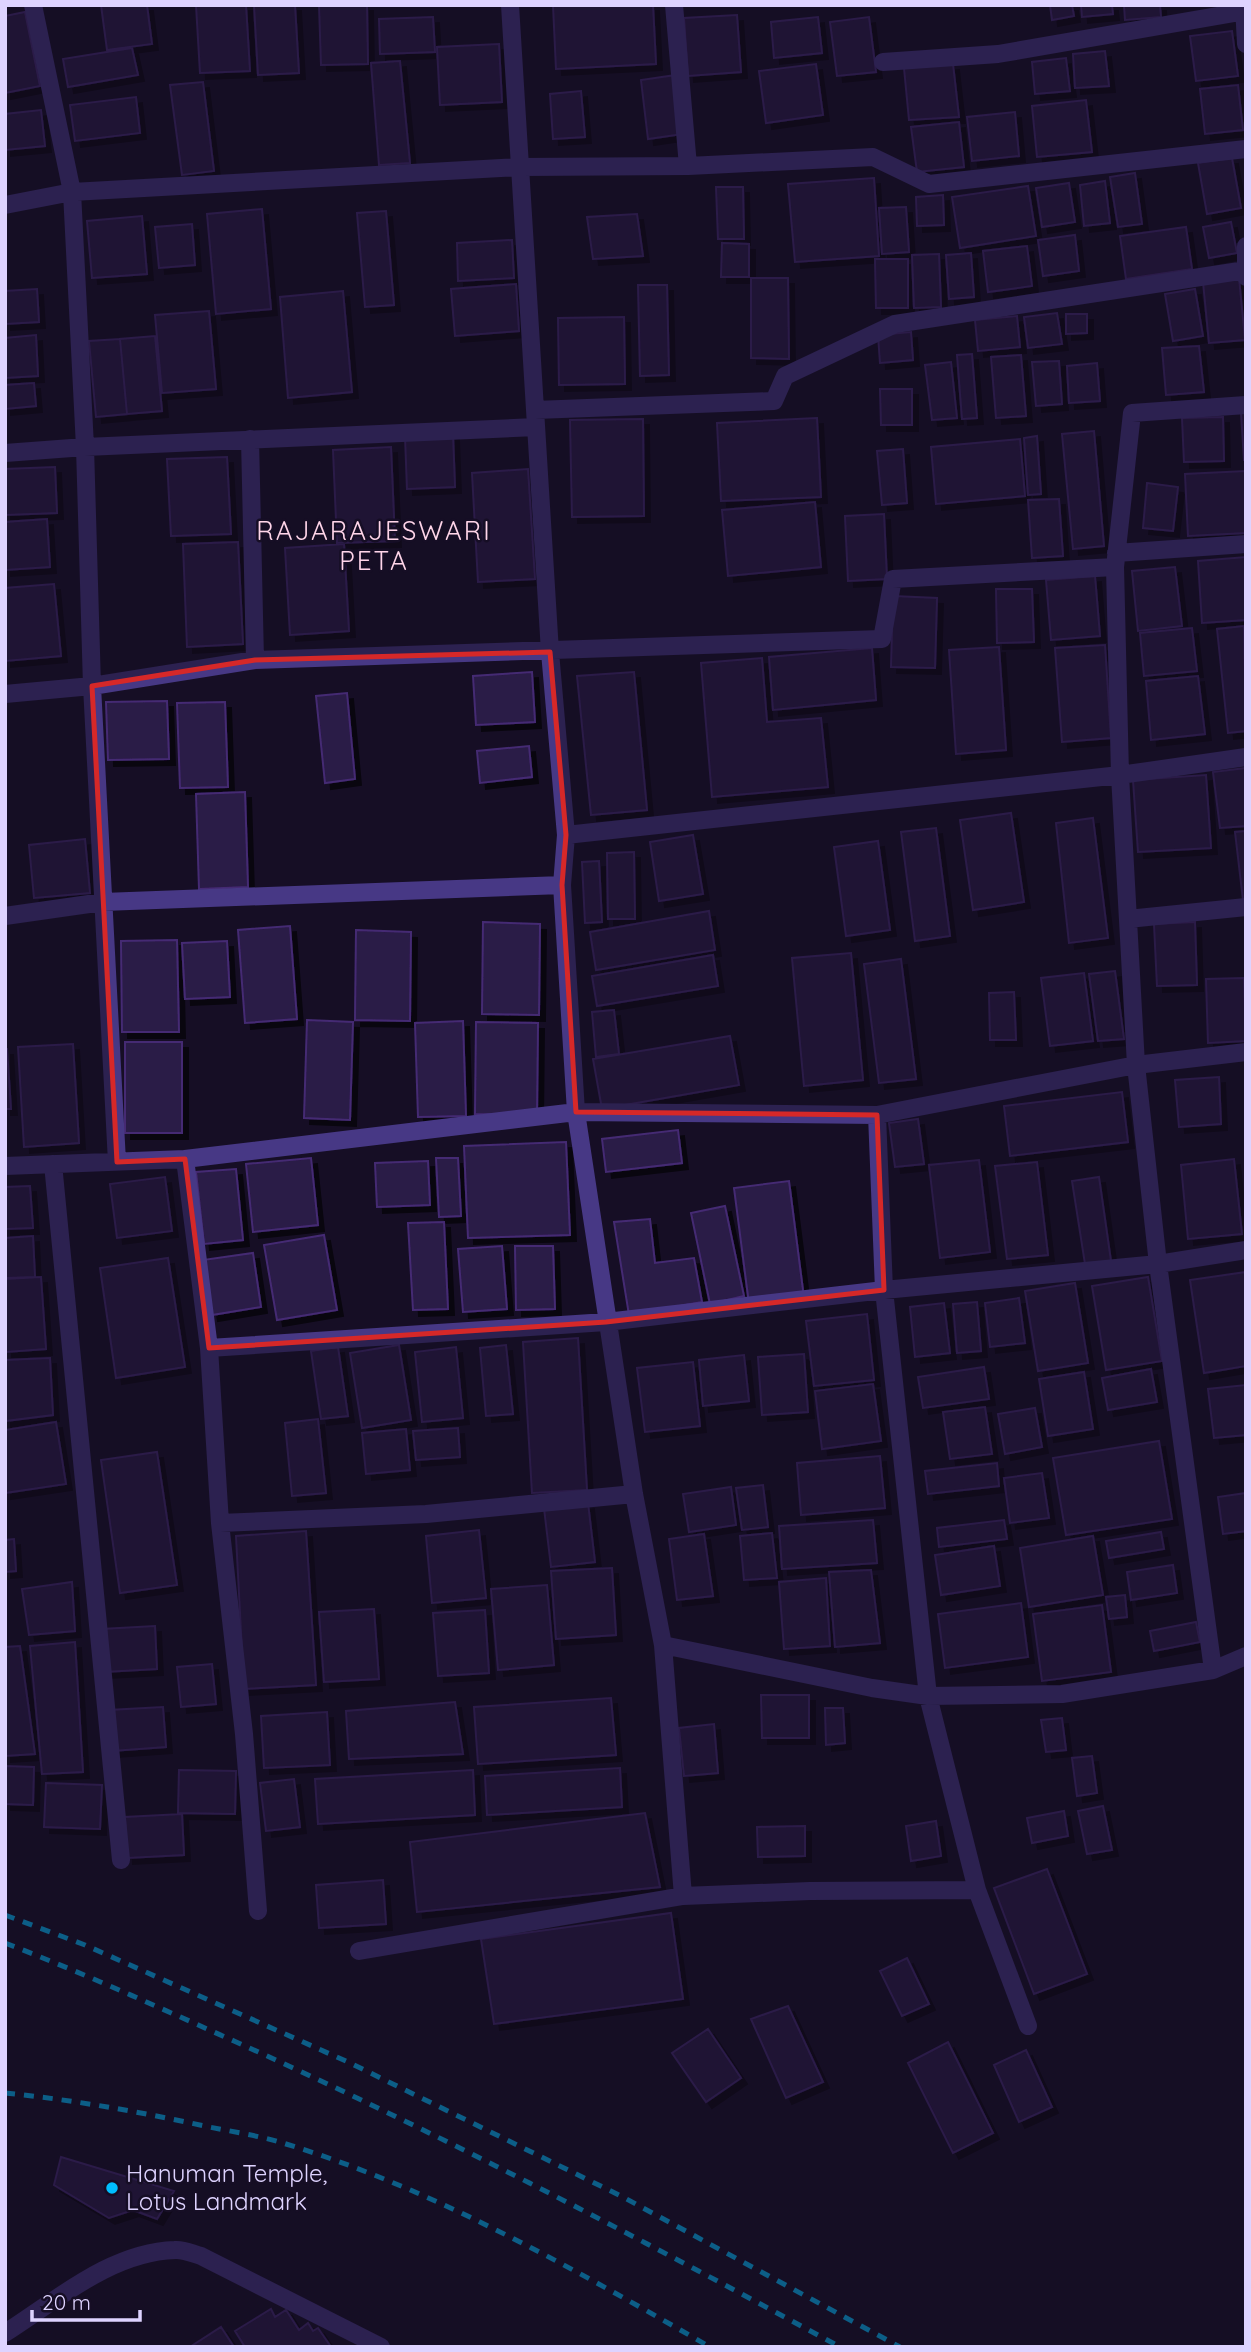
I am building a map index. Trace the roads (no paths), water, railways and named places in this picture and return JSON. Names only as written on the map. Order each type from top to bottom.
[{"type":"street","points":[[510,5],[550,652],[566,835],[562,885],[576,1112],[634,1494],[663,1645],[683,1896]]},
{"type":"street","points":[[674,5],[688,166]]},
{"type":"street","points":[[36,6],[72,191],[85,447],[92,686],[117,1161]]},
{"type":"street","points":[[883,62],[998,54],[1245,9],[1246,44]]},
{"type":"street","points":[[5,205],[72,191],[520,167],[688,166],[873,158],[929,184],[1246,149]]},
{"type":"street","points":[[5,453],[250,439],[774,401],[785,376],[895,324],[1245,272],[1246,246]]},
{"type":"street","points":[[1213,1670],[1158,1264],[1136,1065],[1120,775],[1116,560],[1132,413],[1246,405]]},
{"type":"street","points":[[250,439],[255,660]]},
{"type":"street","points":[[5,694],[92,686],[255,660],[882,639],[893,579],[1116,560],[1246,544]]},
{"type":"street","points":[[566,835],[1120,775],[1246,757]]},
{"type":"street","points":[[5,916],[103,902],[562,885]]},
{"type":"street","points":[[1128,919],[1246,907]]},
{"type":"street","points":[[5,1166],[185,1159],[576,1112],[877,1115],[1136,1065],[1246,1052]]},
{"type":"street","points":[[877,1115],[884,1290],[928,1696],[977,1890],[1028,2026]]},
{"type":"street","points":[[185,1159],[209,1348],[220,1523],[244,1734],[258,1911]]},
{"type":"street","points":[[53,1164],[121,1860]]},
{"type":"street","points":[[209,1348],[606,1322],[884,1290],[1158,1264],[1246,1250]]},
{"type":"street","points":[[220,1523],[426,1514],[634,1494]]},
{"type":"street","points":[[663,1645],[872,1688],[928,1696],[1062,1693],[1213,1670],[1246,1656]]},
{"type":"street","points":[[359,1951],[683,1896],[810,1891],[977,1890]]},
{"type":"street","points":[[5,2333],[106,2268],[136,2256],[177,2249],[201,2256],[381,2347]]},
{"type":"railway","points":[[5,1915],[85,1945],[348,2062],[621,2196],[900,2347]]},
{"type":"railway","points":[[5,1943],[149,2003],[388,2113],[615,2227],[840,2347]]},
{"type":"railway","points":[[5,2093],[107,2107],[247,2134],[341,2162],[396,2184],[503,2234],[710,2347]]},
{"type":"place","name":"Hanuman Temple, Lotus Landmark","points":[[112,2188]]},
{"type":"district","name":"RAJARAJESWARI PETA","points":[[374,546]]}]
